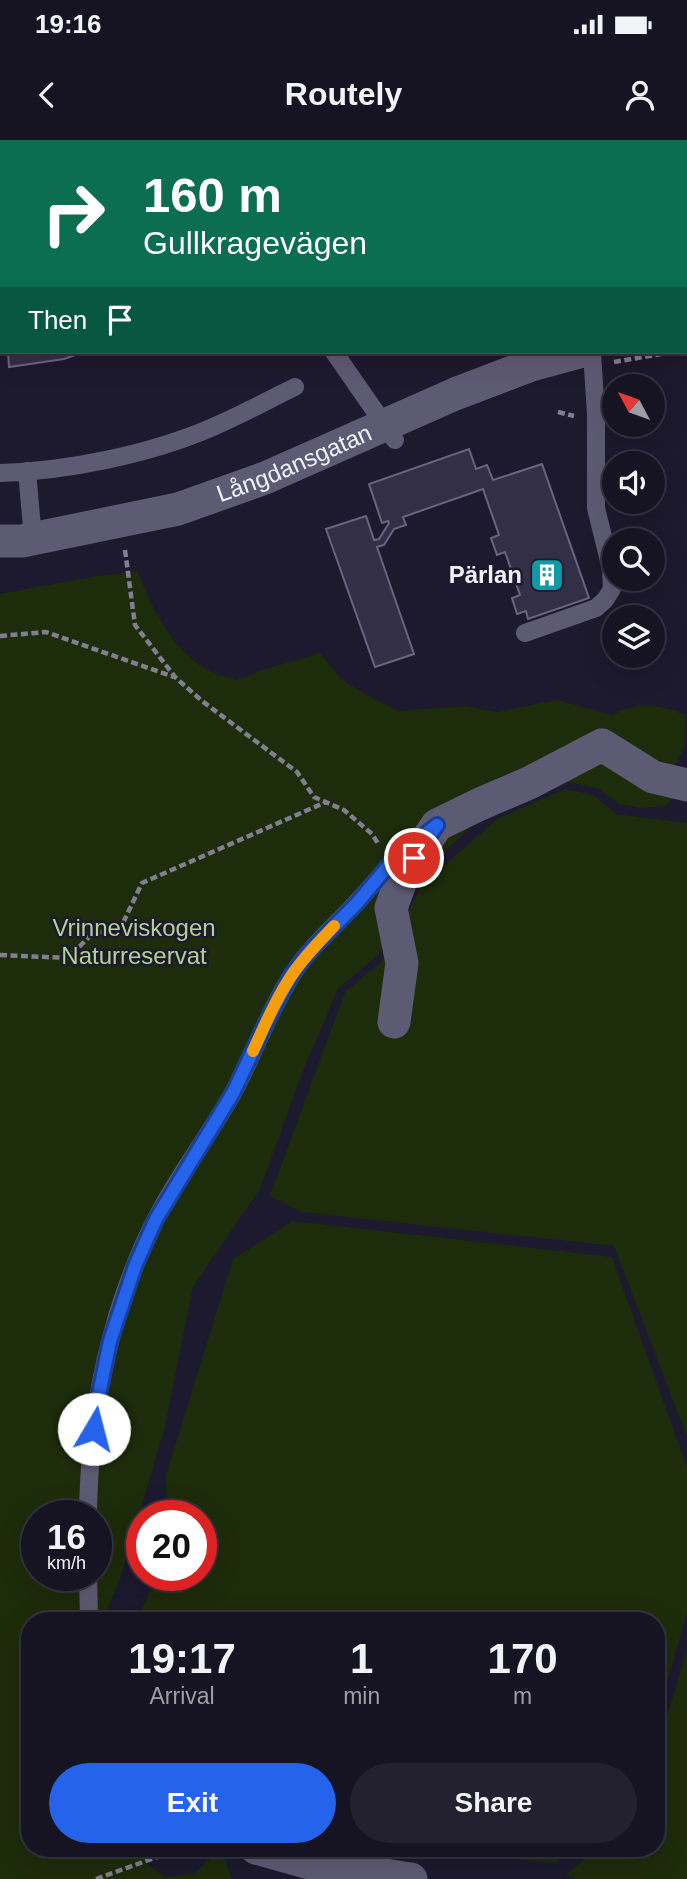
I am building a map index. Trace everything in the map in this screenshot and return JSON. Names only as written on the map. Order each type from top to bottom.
[{"type":"street","name":"Långdansgatan","points":[[0,541],[101,526],[178,509],[389,433],[455,394],[531,365],[572,354]]},
{"type":"street","points":[[394,1022],[401,963],[391,908],[403,875],[437,825],[529,783],[602,745],[653,777],[687,785]]},
{"type":"street","points":[[288,1857],[313,1864],[411,1879]]},
{"type":"lane","points":[[335,354],[389,433]]},
{"type":"lane","points":[[525,632],[596,608],[612,589],[611,569],[596,509],[596,415],[580,354]]},
{"type":"lane","points":[[0,473],[106,460],[150,449],[212,427],[295,387]]},
{"type":"lane","points":[[27,471],[33,538]]},
{"type":"lane","points":[[88,1500],[97,1404],[110,1341],[135,1266],[156,1219],[233,1093],[292,974],[394,859],[437,825]]},
{"type":"lane","points":[[88,1591],[89,1612]]},
{"type":"path","points":[[652,140],[669,140]]},
{"type":"path","points":[[124,546],[135,625],[175,677],[202,701],[297,772],[314,797],[344,810],[372,834],[379,846],[379,857]]},
{"type":"path","points":[[0,636],[46,632],[175,677]]},
{"type":"path","points":[[0,955],[68,958],[91,936],[122,925],[142,883],[326,802]]},
{"type":"path","points":[[96,1879],[157,1857]]},
{"type":"green space","name":"Vrinneviskogen Naturreservat","points":[[137,571],[156,612],[182,650],[206,669],[237,680],[320,653],[341,679],[398,711],[465,706],[497,712],[557,700],[612,715],[632,707],[649,705],[686,715],[684,748],[674,767],[676,795],[665,806],[641,808],[619,804],[598,788],[562,781],[490,809],[414,880],[379,954],[338,989],[303,1071],[260,1189],[193,1287],[165,1427],[143,1500],[126,1500],[126,1559],[106,1612],[21,1612],[21,1857],[144,1857],[148,1865],[165,1877],[194,1874],[212,1857],[225,1857],[231,1879],[0,1879],[0,594]]},
{"type":"green space","points":[[565,789],[593,795],[616,814],[687,823],[687,1437],[614,1246],[301,1212],[270,1196],[345,992],[386,958],[421,886],[497,819]]},
{"type":"green space","points":[[293,1221],[612,1257],[687,1467],[687,1613],[665,1690],[665,1612],[140,1612],[150,1591],[217,1591],[217,1500],[167,1500],[166,1475],[233,1259]]},
{"type":"green space","points":[[687,1650],[687,1879],[576,1879],[566,1875],[587,1857],[665,1857],[665,1722]]},
{"type":"green space","points":[[494,1857],[563,1857],[555,1863]]},
{"type":"building","points":[[8,354],[78,354],[64,359],[9,367]]},
{"type":"building","name":"Pärlan","points":[[469,449],[476,469],[487,465],[493,480],[542,464],[589,598],[528,619],[526,611],[517,614],[512,598],[520,595],[505,552],[497,555],[491,538],[499,535],[483,489],[403,517],[406,525],[394,529],[384,545],[377,547],[414,654],[375,667],[326,529],[366,516],[374,540],[379,539],[389,523],[382,523],[369,484]]},
{"type":"slow traffic","points":[[253,1051],[292,974],[334,926]]},
{"type":"place","name":"Pärlan","points":[[547,575]]},
{"type":"route","points":[[94,1429],[110,1341],[135,1266],[167,1198],[233,1093],[292,974],[394,859],[437,825],[414,858]]}]
